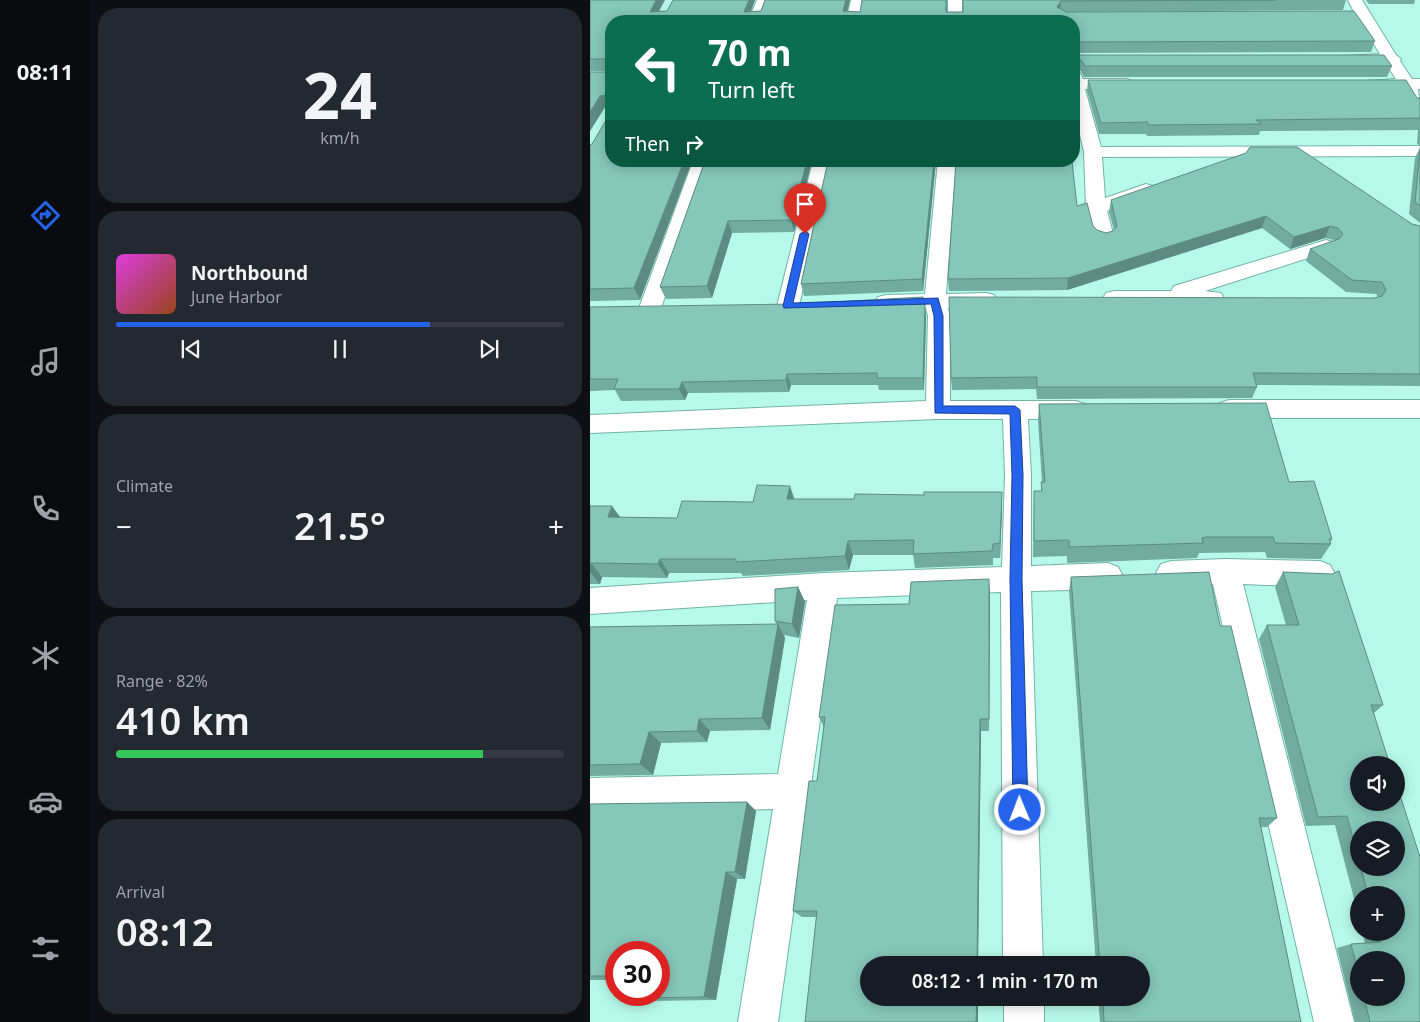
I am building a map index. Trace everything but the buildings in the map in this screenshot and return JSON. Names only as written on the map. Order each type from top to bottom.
[{"type":"street","points":[[758,15],[764,0]]},
{"type":"street","points":[[854,15],[858,0]]},
{"type":"street","points":[[955,0],[955,15]]},
{"type":"street","points":[[1355,0],[1363,16],[1413,84],[1420,104]]},
{"type":"street","points":[[1303,16],[1363,16]]},
{"type":"street","points":[[1334,59],[1393,59]]},
{"type":"street","points":[[1080,80],[1144,84]]},
{"type":"street","points":[[1358,84],[1413,84]]},
{"type":"street","points":[[1080,103],[1093,152],[1096,208],[1104,236]]},
{"type":"street","points":[[1093,152],[1420,150]]},
{"type":"street","points":[[1209,169],[1256,152]]},
{"type":"street","points":[[1306,152],[1330,169]]},
{"type":"street","points":[[649,308],[700,167]]},
{"type":"street","points":[[788,306],[821,167]]},
{"type":"street","points":[[938,410],[938,316],[935,300],[946,167]]},
{"type":"street","points":[[1096,208],[1162,185]]},
{"type":"street","points":[[1161,297],[1326,246]]},
{"type":"street","points":[[1093,298],[1230,298]]},
{"type":"street","points":[[866,303],[1004,300]]},
{"type":"street","points":[[1203,410],[1420,409]]},
{"type":"street","points":[[590,424],[938,410],[1094,410]]},
{"type":"street","points":[[1015,410],[1018,475],[1016,579],[1023,956]]},
{"type":"street","points":[[1225,572],[1334,1022]]},
{"type":"street","points":[[590,601],[824,586],[1143,574],[1225,572],[1322,574]]},
{"type":"street","points":[[758,1022],[824,586]]},
{"type":"street","points":[[590,795],[792,791]]},
{"type":"street","points":[[1024,1006],[1024,1022]]},
{"type":"route","points":[[805,234],[788,306],[935,300],[938,316],[938,410],[1015,410],[1018,475],[1016,579],[1020,810]]}]
